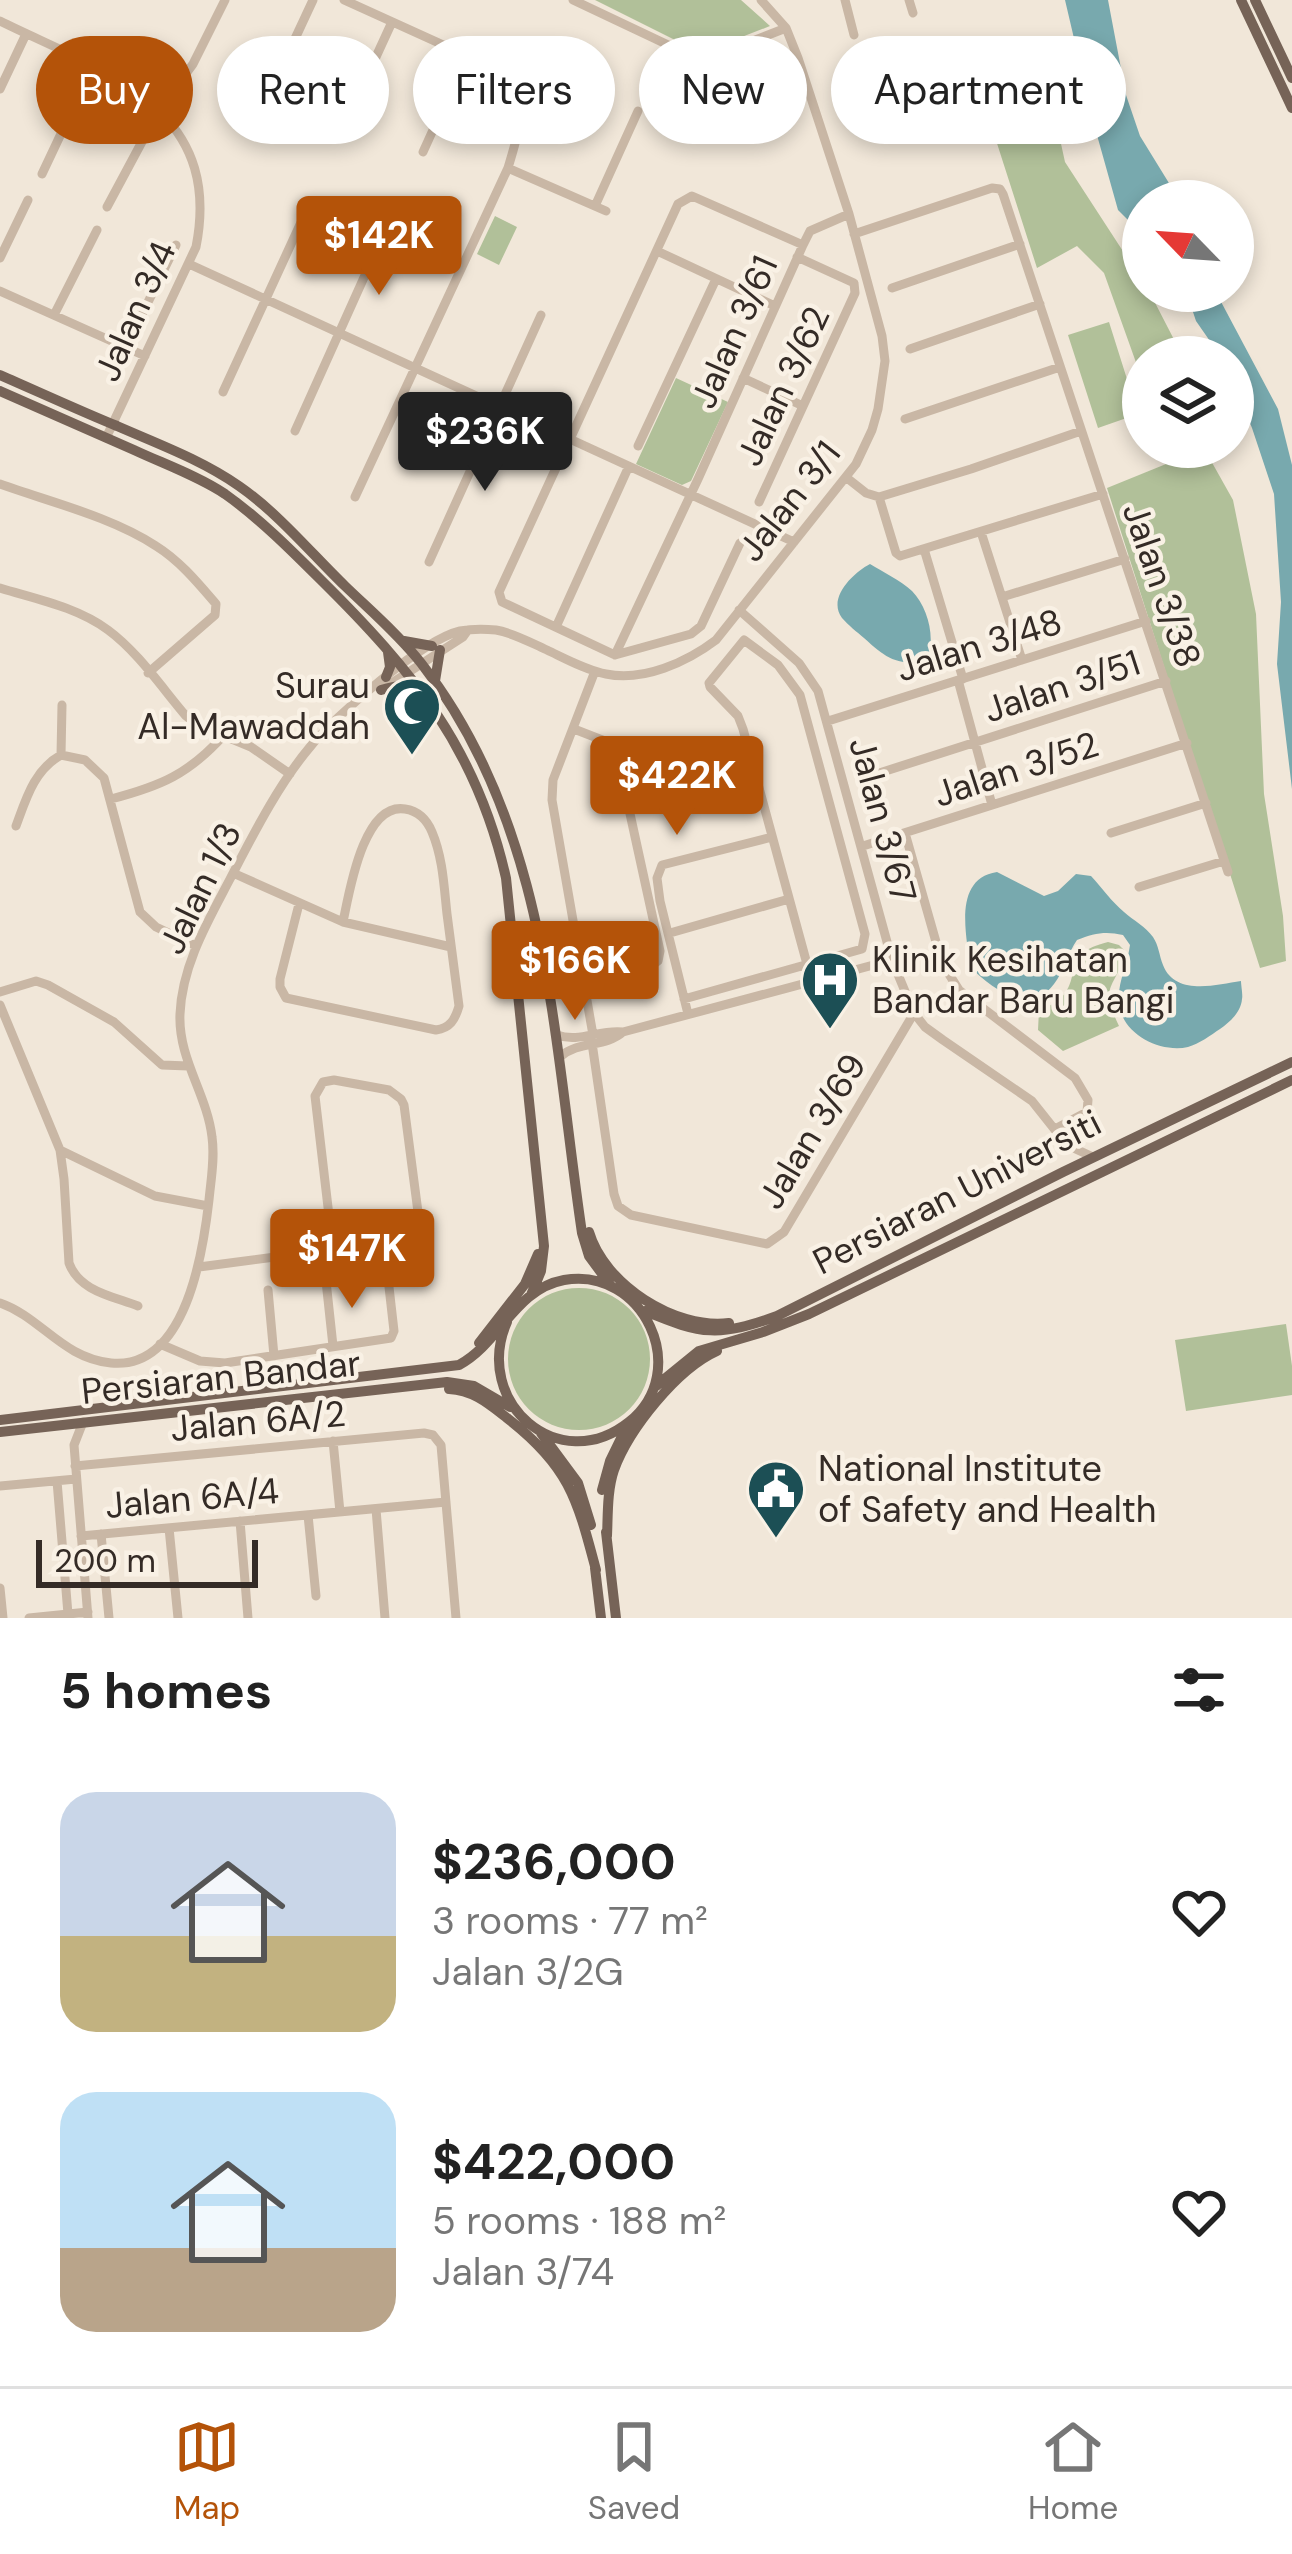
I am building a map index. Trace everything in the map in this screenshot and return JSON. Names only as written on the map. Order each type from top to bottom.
[{"type":"main road","points":[[1241,0],[1292,108]]},
{"type":"main road","points":[[1255,0],[1292,78]]},
{"type":"main road","points":[[0,375],[194,460],[241,486],[400,640],[435,681],[486,765],[507,818],[537,922],[579,1213],[589,1256],[610,1286]]},
{"type":"main road","points":[[0,393],[224,494],[297,556],[387,647],[439,715],[479,788],[500,853],[515,949],[544,1246],[541,1271],[531,1294]]},
{"type":"main road","points":[[400,640],[436,648],[435,681]]},
{"type":"main road","points":[[387,647],[390,662],[384,684],[423,692]]},
{"type":"main road","name":"Persiaran Universiti","points":[[653,1388],[699,1351],[763,1332],[1063,1172],[1292,1062]]},
{"type":"main road","name":"Persiaran Universiti","points":[[642,1310],[691,1329],[715,1332],[745,1328],[808,1307],[1292,1080]]},
{"type":"main road","points":[[579,1213],[606,1268],[681,1318],[723,1325],[808,1307]]},
{"type":"main road","points":[[405,1372],[457,1360],[482,1341],[533,1270],[542,1224]]},
{"type":"main road","points":[[601,1618],[589,1512],[578,1483],[539,1430],[514,1409],[502,1386],[498,1360],[502,1334],[517,1307],[531,1294],[563,1280],[587,1279],[622,1292],[650,1322],[658,1348],[653,1388],[629,1422],[604,1475],[602,1506],[616,1618]]},
{"type":"main road","points":[[607,1536],[609,1488],[622,1452],[675,1379],[711,1353],[772,1334],[808,1307]]},
{"type":"main road","name":"Persiaran Bandar","points":[[0,1420],[459,1365],[481,1352],[507,1322]]},
{"type":"main road","name":"Persiaran Bandar","points":[[0,1432],[447,1382],[465,1383],[514,1409]]},
{"type":"main road","points":[[411,1386],[472,1394],[529,1434],[565,1476],[582,1516],[596,1570]]},
{"type":"main road","points":[[539,1430],[554,1437],[585,1440],[629,1422]]},
{"type":"street","points":[[193,64],[225,0]]},
{"type":"street","points":[[297,36],[314,0]]},
{"type":"street","points":[[344,0],[423,36]]},
{"type":"street","points":[[573,0],[701,61],[786,28]]},
{"type":"street","name":"Jalan 3/1","points":[[405,668],[468,630],[506,632],[608,675],[653,670],[691,657],[716,640],[847,478],[872,430],[881,397],[882,336],[803,71],[786,28],[761,0]]},
{"type":"street","points":[[844,0],[854,35]]},
{"type":"street","points":[[909,0],[913,13]]},
{"type":"street","name":"Jalan 3/4","points":[[0,21],[36,39]]},
{"type":"street","points":[[386,36],[392,22]]},
{"type":"street","points":[[0,89],[26,34]]},
{"type":"street","points":[[508,168],[600,208],[638,111]]},
{"type":"street","points":[[42,174],[56,144]]},
{"type":"street","points":[[107,207],[141,144]]},
{"type":"street","name":"Jalan 3/4","points":[[106,438],[189,264],[198,233],[198,181],[184,144]]},
{"type":"street","points":[[423,152],[427,144]]},
{"type":"street","points":[[355,497],[516,144]]},
{"type":"street","name":"Jalan 3/38","points":[[854,234],[992,188],[1003,194],[1226,866],[1139,887]]},
{"type":"street","points":[[570,440],[678,205],[692,196],[802,245]]},
{"type":"street","points":[[0,258],[28,200]]},
{"type":"street","name":"Jalan 3/61","points":[[615,655],[802,245],[810,231],[849,214]]},
{"type":"street","points":[[223,392],[304,216]]},
{"type":"street","points":[[54,316],[97,230]]},
{"type":"street","points":[[295,431],[379,244]]},
{"type":"street","points":[[892,288],[1020,244]]},
{"type":"street","points":[[126,347],[176,245]]},
{"type":"street","points":[[657,251],[775,306]]},
{"type":"street","name":"Jalan 3/62","points":[[759,502],[855,293],[854,283],[797,257]]},
{"type":"street","points":[[189,264],[794,542]]},
{"type":"street","points":[[638,446],[716,278]]},
{"type":"street","points":[[0,291],[145,356]]},
{"type":"street","points":[[910,349],[1040,304]]},
{"type":"street","points":[[429,562],[541,315]]},
{"type":"street","points":[[904,419],[1060,367]]},
{"type":"street","points":[[743,378],[802,406]]},
{"type":"street","points":[[847,478],[866,494],[879,497],[1081,431]]},
{"type":"street","points":[[562,455],[500,592],[502,602],[615,655],[691,634],[700,626],[740,542]]},
{"type":"street","points":[[556,627],[629,466]]},
{"type":"street","points":[[0,484],[130,531],[179,563],[216,604],[215,615],[148,673]]},
{"type":"street","points":[[879,497],[900,556],[1102,494]]},
{"type":"street","points":[[981,532],[1022,660]]},
{"type":"street","points":[[924,549],[992,805]]},
{"type":"street","points":[[1002,597],[1125,559]]},
{"type":"street","points":[[0,588],[95,622],[118,638],[186,716],[251,747],[290,774]]},
{"type":"street","name":"Jalan 3/67","points":[[739,610],[800,663],[818,691],[892,960],[914,1013],[925,1027],[1032,1101],[1067,1145]]},
{"type":"street","name":"Jalan 3/48","points":[[828,721],[1146,621]]},
{"type":"street","points":[[684,999],[807,964],[862,949],[866,934],[800,695],[778,665],[744,640],[710,678],[710,687],[738,716],[807,964],[811,982]]},
{"type":"street","name":"Jalan 1/3","points":[[160,1344],[186,1304],[199,1267],[213,1157],[212,1131],[188,1066],[180,1028],[180,1008],[196,946],[233,873],[312,744],[405,668]]},
{"type":"street","name":"Jalan 3/69","points":[[595,671],[554,780],[552,800],[618,1206],[631,1215],[767,1244],[784,1232],[914,1013]]},
{"type":"street","name":"Jalan 3/51","points":[[870,776],[1166,681]]},
{"type":"street","points":[[61,755],[62,705]]},
{"type":"street","points":[[574,729],[633,752],[639,762],[627,800],[660,951],[658,961],[650,967],[584,982]]},
{"type":"street","points":[[111,800],[186,772],[224,735]]},
{"type":"street","name":"Jalan 3/52","points":[[862,846],[1186,743]]},
{"type":"street","points":[[16,826],[34,782],[51,761],[61,755],[85,760],[104,778],[140,912],[156,927],[196,946]]},
{"type":"street","points":[[648,802],[754,773]]},
{"type":"street","points":[[1112,833],[1206,803]]},
{"type":"street","points":[[298,904],[280,987],[291,1000],[436,1030],[453,1021],[459,1006],[442,868],[436,841],[420,815],[403,808],[384,814],[372,827],[362,847],[343,922]]},
{"type":"street","points":[[905,832],[950,979],[1075,1078],[1088,1100],[1087,1112],[1055,1130]]},
{"type":"street","points":[[688,1014],[660,901],[657,878],[662,866],[772,837]]},
{"type":"street","points":[[233,873],[343,922],[451,947]]},
{"type":"street","points":[[670,933],[789,899]]},
{"type":"street","points":[[560,1057],[612,1030],[623,1032],[892,960]]},
{"type":"street","points":[[0,992],[36,981],[48,985],[114,1022],[162,1065],[188,1066]]},
{"type":"street","points":[[0,1005],[60,1150],[72,1273],[87,1286],[138,1306]]},
{"type":"street","points":[[556,1035],[593,1039]]},
{"type":"street","points":[[199,1267],[384,1244],[410,1234],[418,1207],[404,1105],[389,1090],[334,1080],[323,1082],[315,1096],[333,1250]]},
{"type":"street","points":[[1063,1172],[1067,1145],[1093,1157]]},
{"type":"street","points":[[60,1150],[155,1196],[208,1206]]},
{"type":"street","points":[[0,1304],[65,1347],[115,1364],[138,1359],[160,1344],[212,1363],[387,1340],[394,1331],[384,1244]]},
{"type":"street","points":[[326,1281],[333,1346]]},
{"type":"street","points":[[268,1290],[274,1356]]},
{"type":"street","points":[[28,1618],[88,1615],[74,1445],[83,1422]]},
{"type":"street","points":[[59,1425],[74,1445]]},
{"type":"street","name":"Jalan 6A/2","points":[[75,1466],[424,1433],[441,1445],[446,1502]]},
{"type":"street","points":[[333,1441],[340,1512]]},
{"type":"street","points":[[0,1486],[76,1479]]},
{"type":"street","points":[[57,1481],[68,1614]]},
{"type":"street","points":[[446,1502],[456,1618]]},
{"type":"street","name":"Jalan 6A/4","points":[[81,1536],[446,1502]]},
{"type":"street","points":[[376,1509],[385,1618]]},
{"type":"street","name":"Jalan 6A/4","points":[[308,1515],[316,1596]]},
{"type":"street","points":[[240,1521],[248,1618]]},
{"type":"street","points":[[170,1528],[178,1618]]},
{"type":"street","points":[[101,1534],[109,1618]]},
{"type":"street","points":[[0,1588],[3,1618]]},
{"type":"green space","points":[[595,0],[741,0],[770,26],[744,36],[667,36]]},
{"type":"green space","points":[[997,144],[1061,144],[1065,162],[1122,250],[1122,312],[1160,312],[1172,336],[1127,336],[1104,273],[1077,246],[1037,268]]},
{"type":"green space","points":[[495,216],[517,227],[499,265],[477,254]]},
{"type":"green space","points":[[1109,322],[1122,363],[1122,420],[1098,428],[1068,335]]},
{"type":"green space","points":[[676,378],[728,402],[691,481],[682,485],[636,464]]},
{"type":"green space","points":[[1156,468],[1215,468],[1233,500],[1256,614],[1264,794],[1286,961],[1260,968],[1107,488]]},
{"type":"green space","points":[[1108,942],[1125,951],[1109,993],[1119,1026],[1063,1051],[1038,1030],[1039,1010],[1066,992],[1083,953]]},
{"type":"green space","points":[[579,1288],[606,1294],[629,1309],[644,1332],[650,1359],[644,1386],[629,1409],[606,1424],[579,1430],[552,1424],[529,1409],[514,1386],[508,1359],[514,1332],[529,1309],[552,1294]]},
{"type":"green space","points":[[1286,1324],[1292,1395],[1186,1411],[1175,1340]]},
{"type":"water","points":[[1065,0],[1108,0],[1115,36],[1073,36]]},
{"type":"water","points":[[1126,95],[1140,136],[1167,180],[1122,180],[1122,214],[1099,144],[1126,144]]},
{"type":"water","points":[[1193,312],[1226,312],[1239,336],[1206,336]]},
{"type":"water","points":[[1254,364],[1278,409],[1292,465],[1292,789],[1277,664],[1281,602],[1274,494],[1254,434]]},
{"type":"water","points":[[870,564],[907,587],[923,607],[931,636],[925,663],[885,655],[842,618],[840,594]]},
{"type":"water","points":[[997,872],[1044,896],[1058,891],[1076,874],[1091,876],[1150,933],[1163,965],[1177,981],[1197,986],[1241,981],[1237,1012],[1220,1029],[1188,1047],[1146,1040],[1130,1027],[1120,1009],[1120,985],[1130,945],[1123,935],[1111,933],[1077,940],[1044,994],[1022,999],[1000,991],[970,967],[965,925],[973,885]]},
{"type":"place","name":"Surau Al-Mawaddah","points":[[412,757]]},
{"type":"place","name":"Klinik Kesihatan Bandar Baru Bangi","points":[[830,1031]]},
{"type":"place","name":"National Institute of Safety and Health","points":[[776,1540]]}]
